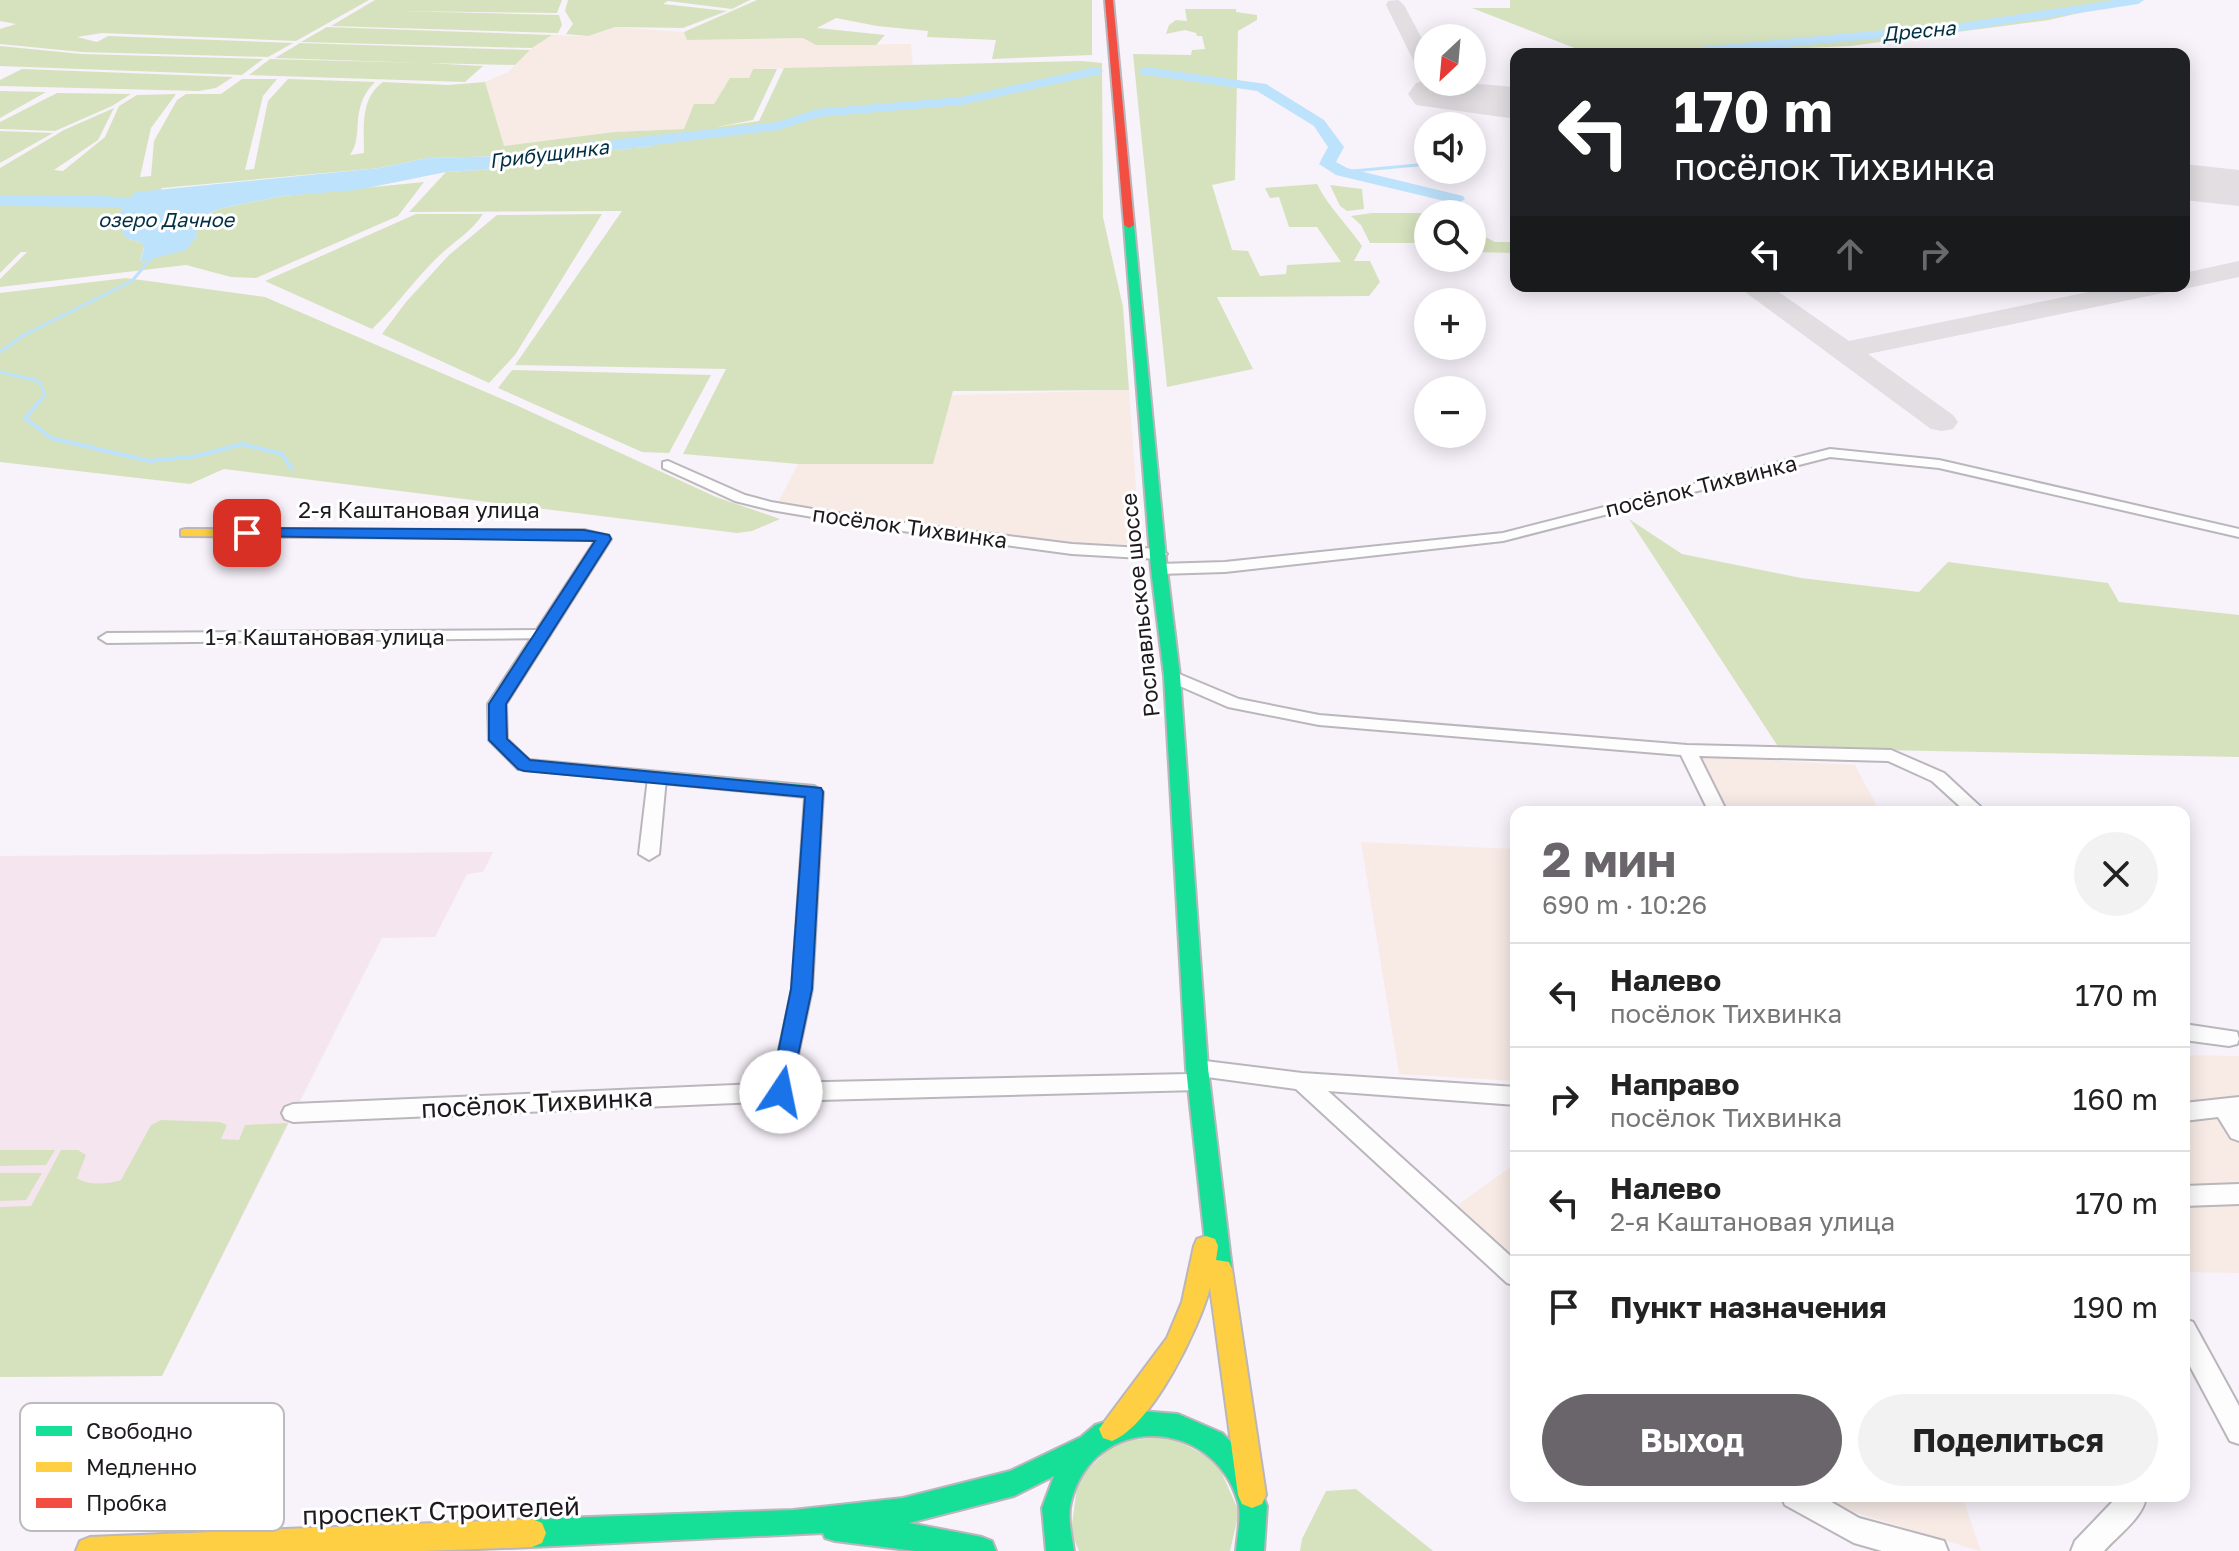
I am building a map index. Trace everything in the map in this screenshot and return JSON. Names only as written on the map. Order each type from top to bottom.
[{"type":"main road","name":"Рославльское шоссе","points":[[1109,0],[1172,676],[1198,1075],[1211,1206],[1259,1551]]},
{"type":"main road","name":"2-я Каштановая улица","points":[[186,533],[584,534],[604,539],[542,635]]},
{"type":"main road","points":[[542,635],[497,704],[498,740],[524,765],[814,792],[802,989],[781,1092]]},
{"type":"main road","name":"Рославльское шоссе","points":[[1112,1429],[1162,1373],[1189,1320],[1202,1281],[1211,1206]]},
{"type":"main road","points":[[1112,1429],[1135,1422],[1160,1421],[1185,1426],[1208,1436],[1227,1452],[1243,1472],[1252,1495]]},
{"type":"main road","name":"проспект Строителей","points":[[90,1551],[793,1523],[903,1511],[1014,1483],[1112,1429]]},
{"type":"main road","points":[[1060,1551],[1053,1525],[1055,1496],[1066,1469],[1084,1446]]},
{"type":"main road","points":[[1250,1551],[1256,1520]]},
{"type":"main road","name":"проспект Строителей","points":[[793,1523],[908,1536],[982,1551]]},
{"type":"street","name":"посёлок Тихвинка","points":[[668,465],[740,498],[771,506],[866,522],[1225,567],[1503,537],[1830,453],[1939,464],[2239,533]]},
{"type":"street","name":"1-я Каштановая улица","points":[[107,638],[542,635]]},
{"type":"street","points":[[1172,676],[1234,703],[1319,720],[1687,750],[1891,756],[1938,777],[1970,806]]},
{"type":"street","points":[[1687,750],[1715,806]]},
{"type":"street","points":[[649,854],[657,778]]},
{"type":"street","points":[[2190,1033],[2229,1038]]},
{"type":"street","name":"посёлок Тихвинка","points":[[293,1113],[1198,1075],[1510,1096]]},
{"type":"street","points":[[1302,1081],[1510,1271]]},
{"type":"street","points":[[2190,1111],[2231,1106],[2239,1132]]},
{"type":"street","points":[[2190,1196],[2239,1194]]},
{"type":"street","points":[[2190,1341],[2239,1432]]},
{"type":"street","points":[[1805,1502],[1854,1530],[1934,1551]]},
{"type":"street","points":[[2085,1551],[2131,1502]]},
{"type":"shaded area","points":[[615,27],[684,32],[688,40],[803,38],[816,45],[911,44],[913,66],[753,69],[749,78],[730,78],[714,104],[685,129],[614,132],[504,147],[485,82],[508,72],[532,48],[552,35],[588,36]]},
{"type":"shaded area","points":[[1129,390],[1140,544],[1118,555],[775,508],[798,464],[932,464],[952,395]]},
{"type":"shaded area","points":[[1689,756],[1855,765],[1877,806],[1708,806]]},
{"type":"shaded area","points":[[1361,842],[1510,849],[1510,1081],[1399,1074]]},
{"type":"shaded area","points":[[493,852],[483,872],[467,874],[435,937],[382,938],[162,1376],[0,1377],[0,856]]},
{"type":"shaded area","points":[[2190,1055],[2239,1056],[2239,1273],[2190,1272]]},
{"type":"shaded area","points":[[1510,1167],[1510,1254],[1455,1207]]},
{"type":"shaded area","points":[[1822,1502],[1964,1502],[1979,1551]]},
{"type":"green space","points":[[0,0],[369,0],[296,41],[102,33],[77,37],[97,42],[108,36],[293,43],[268,57],[82,52],[0,44],[0,29],[16,24],[0,21]]},
{"type":"green space","points":[[375,0],[562,0],[557,13],[400,11],[559,15],[562,25],[558,33],[331,26]]},
{"type":"green space","points":[[568,0],[750,0],[732,9],[668,1],[663,4],[727,11],[683,28],[615,27],[588,36],[566,34],[573,24],[565,11]]},
{"type":"green space","points":[[757,0],[1092,0],[1092,55],[992,59],[996,40],[927,37],[928,31],[836,18],[817,28],[885,35],[876,45],[816,45],[803,38],[687,40],[684,32]]},
{"type":"green space","points":[[1510,0],[2136,0],[2049,20],[1850,46],[1807,48],[1574,48],[1472,8],[1510,8]]},
{"type":"green space","points":[[1185,9],[1236,9],[1236,12],[1257,15],[1257,20],[1238,31],[1235,180],[1212,185],[1232,250],[1248,251],[1260,276],[1286,274],[1287,265],[1341,262],[1317,227],[1289,227],[1279,197],[1270,198],[1265,188],[1317,184],[1362,246],[1354,261],[1370,261],[1380,282],[1369,296],[1217,297],[1253,369],[1167,387],[1133,54],[1191,55],[1192,50],[1205,49],[1202,36],[1196,33],[1185,30],[1166,34],[1169,25],[1176,20],[1187,21]]},
{"type":"green space","points":[[327,27],[552,35],[532,48],[301,42]]},
{"type":"green space","points":[[300,43],[530,50],[515,65],[426,63],[483,66],[465,82],[249,75],[270,59],[423,63],[275,58]]},
{"type":"green space","points":[[0,46],[81,54],[263,59],[242,75],[0,66]]},
{"type":"green space","points":[[1102,63],[1103,217],[1123,307],[1129,390],[953,391],[933,464],[798,464],[683,454],[726,369],[515,365],[622,211],[409,212],[446,172],[498,169],[564,155],[653,146],[592,142],[506,156],[427,158],[380,168],[162,188],[126,238],[142,243],[144,247],[140,261],[196,238],[198,224],[205,215],[222,208],[283,196],[424,182],[398,216],[256,278],[231,277],[186,265],[0,287],[0,279],[27,252],[21,252],[0,273],[0,168],[64,130],[114,108],[98,140],[54,170],[63,171],[105,137],[119,106],[137,95],[176,94],[151,128],[140,177],[151,176],[154,141],[177,100],[186,94],[221,94],[242,79],[277,79],[263,96],[245,170],[254,169],[268,101],[288,79],[375,82],[362,102],[350,155],[364,153],[367,105],[370,96],[383,82],[448,85],[485,82],[504,146],[614,132],[684,129],[694,104],[714,104],[730,78],[749,78],[753,69],[777,69],[753,120],[717,127],[759,121],[784,68]]},
{"type":"green space","points":[[22,69],[233,77],[216,88],[199,91],[0,86],[0,80]]},
{"type":"green space","points":[[0,91],[46,92],[0,118]]},
{"type":"green space","points":[[57,93],[131,94],[112,106],[55,131],[0,129],[0,122]]},
{"type":"green space","points":[[0,131],[53,133],[0,163]]},
{"type":"green space","points":[[1330,185],[1362,189],[1364,209],[1347,211],[1340,206]]},
{"type":"green space","points":[[1414,213],[1414,243],[1370,243],[1361,225],[1351,216]]},
{"type":"green space","points":[[416,214],[483,214],[432,263],[372,329],[265,281]]},
{"type":"green space","points":[[602,214],[515,355],[489,383],[382,334],[449,255],[497,215]]},
{"type":"green space","points":[[1486,237],[1495,242],[1510,242],[1510,253],[1486,252]]},
{"type":"green space","points":[[126,278],[265,297],[516,405],[716,497],[780,519],[752,531],[737,533],[224,469],[190,484],[0,462],[0,293]]},
{"type":"green space","points":[[512,370],[711,375],[669,453],[642,452],[498,388]]},
{"type":"green space","points":[[1629,519],[1682,554],[1801,578],[1919,592],[1948,562],[2108,583],[2119,602],[2239,615],[2239,757],[1779,748]]},
{"type":"green space","points":[[161,1120],[220,1122],[227,1125],[221,1139],[239,1140],[245,1125],[288,1123],[162,1376],[0,1377],[0,1207],[31,1206],[61,1150],[78,1150],[86,1155],[77,1178],[82,1181],[99,1184],[121,1180],[151,1125]]},
{"type":"green space","points":[[0,1150],[55,1150],[46,1165],[0,1166]]},
{"type":"green space","points":[[0,1173],[42,1173],[26,1200],[0,1201]]},
{"type":"green space","points":[[1170,1436],[1217,1462],[1239,1512],[1230,1551],[1079,1551],[1071,1532],[1078,1479],[1116,1442]]},
{"type":"green space","points":[[1356,1489],[1433,1551],[1300,1551],[1302,1539],[1326,1491]]},
{"type":"water","name":"озеро Дачное","points":[[649,141],[654,146],[564,155],[498,169],[446,172],[357,190],[283,196],[222,208],[205,215],[198,224],[196,238],[186,250],[140,262],[144,248],[142,243],[126,238],[117,223],[123,204],[136,192],[380,168],[427,158],[506,156],[592,142]]},
{"type":"waterway","name":"Дресна","points":[[1732,48],[1961,27],[2138,0]]},
{"type":"waterway","name":"Грибущинка","points":[[612,145],[779,126],[817,113],[961,101],[1096,71]]},
{"type":"waterway","name":"Грибущинка","points":[[1145,71],[1261,87],[1319,123],[1336,147],[1327,164],[1342,172],[1457,199]]},
{"type":"waterway","points":[[1342,172],[1414,165]]},
{"type":"waterway","name":"Грибущинка","points":[[0,201],[114,202],[160,208]]},
{"type":"waterway","points":[[0,352],[24,335],[132,281],[153,256]]},
{"type":"waterway","points":[[0,372],[39,381],[45,395],[37,404]]},
{"type":"waterway","points":[[39,402],[25,418],[51,438],[149,461],[197,456],[242,444],[282,454],[292,469]]},
{"type":"taxiway","points":[[1395,5],[1414,42]]},
{"type":"taxiway","points":[[2190,280],[2239,269]]},
{"type":"taxiway","points":[[1760,292],[1844,350]]},
{"type":"taxiway","points":[[1844,350],[2129,292]]},
{"type":"taxiway","points":[[1844,350],[1942,422]]},
{"type":"runway","points":[[1453,96],[1510,102]]},
{"type":"runway","points":[[2190,183],[2239,188]]},
{"type":"traffic: fast","points":[[1129,225],[1159,569],[1172,676],[1197,1068],[1220,1269]]},
{"type":"traffic: fast","points":[[471,534],[584,534],[604,539],[497,704],[498,740],[524,765],[814,792],[802,989],[781,1092]]},
{"type":"traffic: fast","points":[[1060,1551],[1057,1502],[1075,1459],[1104,1434],[1140,1423],[1178,1426],[1213,1442],[1239,1469],[1253,1506],[1250,1551]]},
{"type":"traffic: fast","points":[[532,1533],[793,1523],[903,1511],[1014,1483],[1079,1449]]},
{"type":"traffic: fast","points":[[835,1528],[908,1536],[982,1551]]},
{"type":"traffic: slow","points":[[186,533],[471,534]]},
{"type":"traffic: slow","points":[[1112,1429],[1149,1386],[1176,1346],[1194,1302],[1206,1246]]},
{"type":"traffic: slow","points":[[1220,1269],[1252,1495]]},
{"type":"traffic: slow","points":[[90,1551],[532,1533]]},
{"type":"traffic: jam","points":[[1109,0],[1129,225]]},
{"type":"route","points":[[247,533],[584,534],[604,539],[497,704],[498,740],[524,765],[814,792],[802,989],[781,1092]]}]
